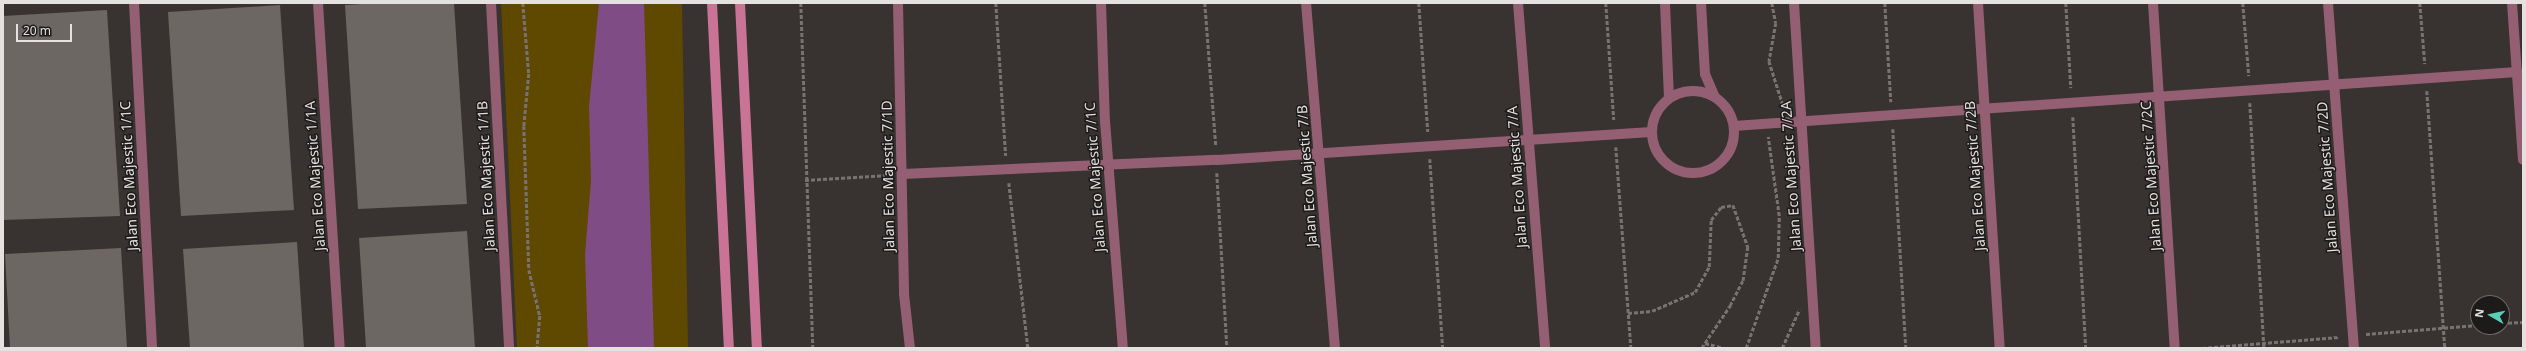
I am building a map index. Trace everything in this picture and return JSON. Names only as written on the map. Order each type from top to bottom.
[{"type":"street","name":"Jalan Eco Majestic 1/1C","points":[[134,3],[152,348]]},
{"type":"street","name":"Jalan Eco Majestic 1/1A","points":[[318,3],[340,348]]},
{"type":"street","name":"Jalan Eco Majestic 1/1B","points":[[491,3],[509,348]]},
{"type":"street","points":[[712,3],[729,348]]},
{"type":"street","points":[[740,3],[757,348]]},
{"type":"street","name":"Jalan Eco Majestic 7/1D","points":[[898,3],[903,174],[904,294],[910,348]]},
{"type":"street","name":"Jalan Eco Majestic 7/1C","points":[[1101,3],[1108,164],[1123,348]]},
{"type":"street","name":"Jalan Eco Majestic 7/B","points":[[1306,3],[1321,153],[1329,302],[1335,348]]},
{"type":"street","name":"Jalan Eco Majestic 7/A","points":[[1518,3],[1527,140],[1545,348]]},
{"type":"street","points":[[1664,3],[1669,98]]},
{"type":"street","points":[[1701,3],[1705,74],[1715,97],[1731,115],[1734,126],[1734,140],[1720,164],[1696,174],[1670,167],[1660,158],[1651,132],[1656,113],[1669,98],[1692,91],[1715,97]]},
{"type":"street","name":"Jalan Eco Majestic 7/2A","points":[[1794,3],[1796,122],[1816,348]]},
{"type":"street","name":"Jalan Eco Majestic 7/2B","points":[[1978,3],[2000,348]]},
{"type":"street","name":"Jalan Eco Majestic 7/2C","points":[[2154,3],[2176,348]]},
{"type":"street","name":"Jalan Eco Majestic 7/2D","points":[[2328,3],[2354,348]]},
{"type":"street","points":[[2512,3],[2523,160]]},
{"type":"street","points":[[1734,126],[2517,72]]},
{"type":"street","points":[[903,174],[1217,160],[1651,132]]},
{"type":"path","points":[[522,3],[529,74],[524,126],[529,270],[540,316],[537,348]]},
{"type":"path","points":[[801,3],[805,180],[813,348]]},
{"type":"path","points":[[996,3],[1007,169],[1028,348]]},
{"type":"path","points":[[1206,3],[1217,160],[1227,348]]},
{"type":"path","points":[[1419,3],[1443,348]]},
{"type":"path","points":[[1606,3],[1631,348]]},
{"type":"path","points":[[1772,3],[1776,23],[1770,61],[1796,122]]},
{"type":"path","points":[[1885,3],[1906,348]]},
{"type":"path","points":[[2066,3],[2086,348]]},
{"type":"path","points":[[2243,3],[2250,91],[2264,348]]},
{"type":"path","points":[[2420,3],[2446,348]]},
{"type":"path","points":[[1746,348],[1778,258],[1779,216],[1767,124]]},
{"type":"path","points":[[805,180],[903,174]]},
{"type":"path","points":[[1628,313],[1652,311],[1694,292],[1709,267],[1710,220],[1721,207],[1734,206],[1748,247],[1743,281],[1702,348]]},
{"type":"path","points":[[1782,348],[1795,317],[1812,292]]},
{"type":"path","points":[[2510,323],[2523,322]]},
{"type":"path","points":[[1705,343],[1724,348]]},
{"type":"shaded area","points":[[501,3],[682,3],[688,348],[517,348]]},
{"type":"shaded area","points":[[599,3],[644,3],[654,348],[588,348],[585,255],[591,180],[589,107]]},
{"type":"building","points":[[378,3],[454,3],[467,204],[358,209],[345,5]]},
{"type":"building","points":[[280,5],[294,210],[181,216],[168,12]]},
{"type":"building","points":[[107,10],[120,216],[3,220],[3,16]]},
{"type":"building","points":[[467,231],[475,348],[366,348],[359,238]]},
{"type":"building","points":[[297,242],[304,348],[190,348],[183,249]]},
{"type":"building","points":[[121,248],[127,348],[10,348],[5,254]]}]
